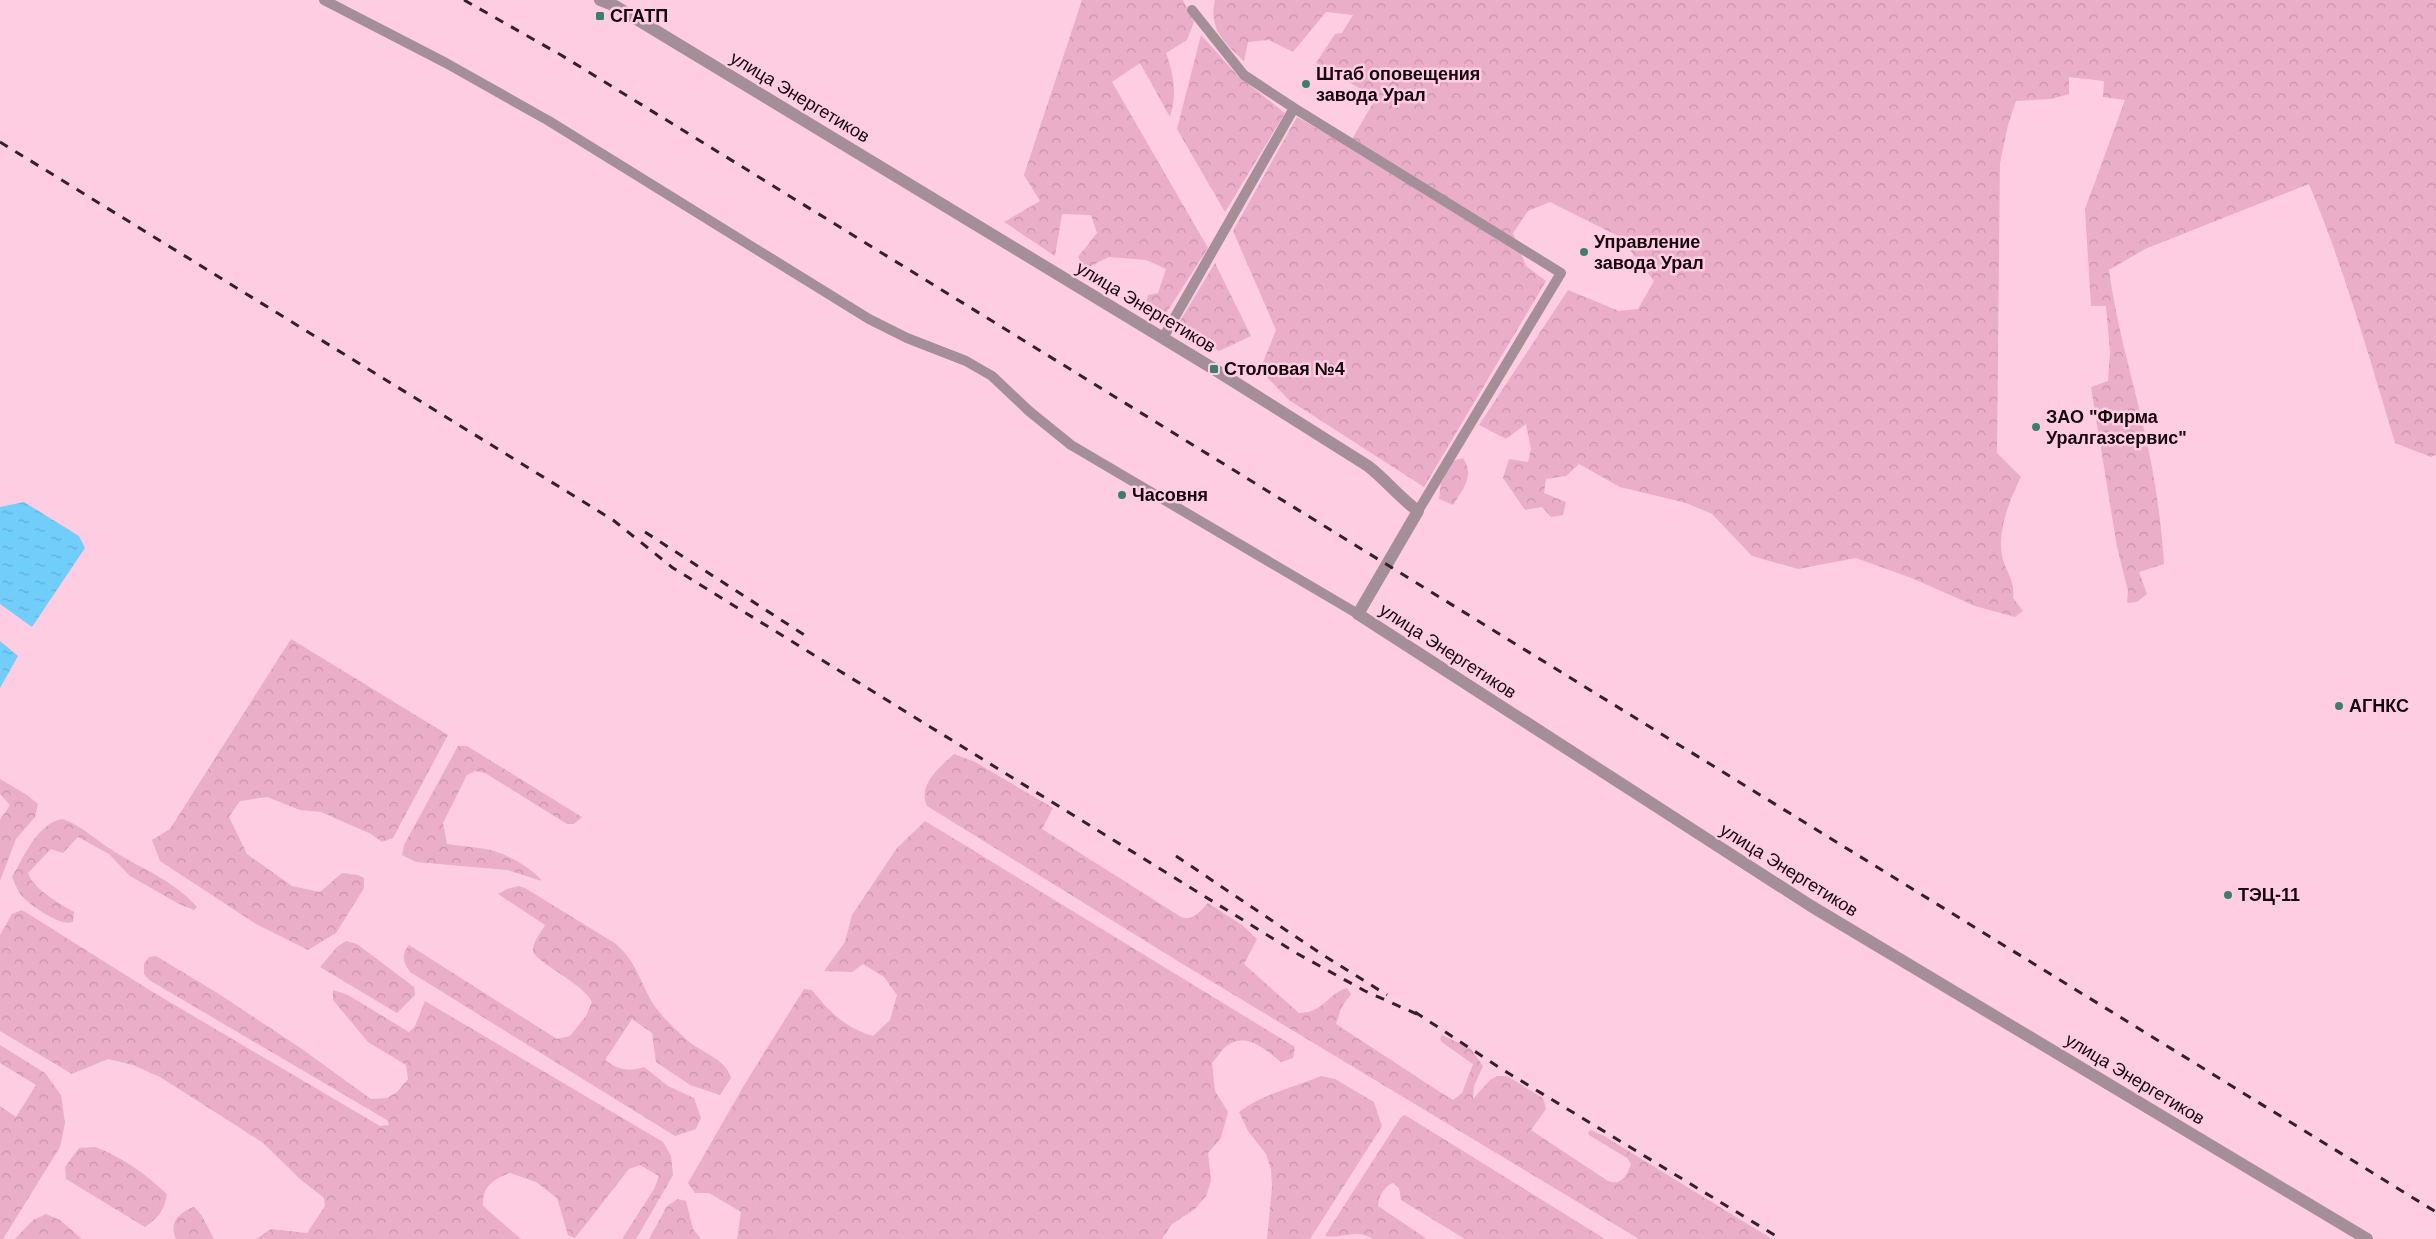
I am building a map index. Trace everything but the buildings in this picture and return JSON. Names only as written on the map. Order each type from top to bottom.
[{"type":"street","points":[[324,0],[446,63],[550,121],[869,319],[908,338],[966,361],[992,376],[1029,411],[1072,445],[1358,614]]},
{"type":"street","name":"улица Энергетиков","points":[[600,0],[615,6],[1163,338],[1368,466],[1389,482],[1406,502],[1418,511],[1358,614],[1811,906],[2368,1239]]},
{"type":"street","points":[[1192,10],[1244,75],[1294,108],[1561,273],[1418,511]]},
{"type":"street","points":[[1163,338],[1294,108]]},
{"type":"green space","points":[[1082,0],[1183,0],[1194,22],[1187,40],[1166,53],[1174,85],[1170,117],[1140,63],[1112,82],[1208,248],[1163,318],[1145,306],[1148,295],[1158,293],[1166,269],[1146,260],[1109,257],[1085,269],[1078,257],[1097,233],[1091,215],[1062,214],[1055,256],[1004,222],[1040,201],[1024,175]]},
{"type":"green space","points":[[1215,0],[2436,0],[2436,455],[2431,457],[2395,443],[2345,280],[2309,184],[2145,249],[2109,270],[2120,329],[2150,460],[2159,511],[2164,564],[2139,572],[2147,594],[2137,602],[2127,603],[2128,591],[2117,547],[2091,387],[2108,381],[2110,352],[2106,306],[2091,306],[2085,209],[2125,100],[2103,97],[2104,81],[2069,77],[2069,94],[2051,99],[2016,101],[2008,125],[2000,163],[1997,453],[2021,477],[2008,507],[2001,539],[2003,560],[2012,582],[2013,598],[2023,611],[2015,617],[1975,606],[1914,579],[1856,558],[1798,569],[1752,556],[1712,514],[1686,503],[1620,487],[1579,464],[1566,476],[1546,479],[1544,493],[1566,502],[1563,515],[1551,517],[1542,507],[1525,510],[1503,478],[1509,459],[1528,462],[1531,449],[1526,424],[1506,439],[1479,425],[1568,290],[1619,311],[1638,309],[1654,281],[1620,237],[1550,202],[1528,211],[1513,233],[1526,266],[1546,281],[1424,487],[1289,400],[1260,370],[1276,330],[1233,231],[1297,117],[1348,146],[1376,98],[1316,63],[1335,34],[1342,33],[1353,15],[1326,12],[1293,52],[1269,40],[1248,42],[1244,61],[1230,48],[1216,27],[1213,10]]},
{"type":"green space","points":[[1201,35],[1238,76],[1285,113],[1225,212],[1177,129]]},
{"type":"green space","points":[[1215,263],[1251,336],[1219,351],[1177,326]]},
{"type":"green space","points":[[1463,458],[1468,471],[1468,477],[1464,488],[1453,505],[1439,499],[1441,483],[1453,461]]},
{"type":"green space","points":[[291,639],[448,735],[393,838],[382,842],[371,834],[321,812],[300,810],[267,797],[240,801],[229,817],[247,854],[292,886],[320,892],[342,873],[358,875],[364,878],[364,888],[336,933],[308,950],[256,924],[160,861],[152,840],[170,829]]},
{"type":"green space","points":[[458,746],[467,746],[582,817],[574,824],[567,824],[485,773],[475,771],[467,775],[443,823],[447,844],[486,849],[500,853],[524,866],[542,881],[507,870],[416,862],[402,855],[404,845]]},
{"type":"green space","points":[[954,754],[975,762],[1053,808],[1042,829],[1181,917],[1193,917],[1208,903],[1242,925],[1257,939],[1244,964],[1299,1013],[1314,1010],[1335,994],[1347,988],[1351,994],[1341,1008],[1336,1024],[1453,1100],[1462,1093],[1473,1064],[1443,1043],[1440,1039],[1442,1035],[1471,1049],[1483,1066],[1474,1086],[1473,1099],[1490,1080],[1497,1076],[1507,1076],[1543,1098],[1546,1109],[1531,1130],[1608,1181],[1617,1182],[1623,1179],[1631,1164],[1627,1158],[1589,1135],[1588,1132],[1591,1130],[1604,1136],[1772,1239],[1639,1239],[1181,963],[927,806],[925,791],[927,784],[931,777]]},
{"type":"green space","points":[[0,779],[38,804],[35,817],[16,839],[0,881],[0,820],[10,805],[0,794]]},
{"type":"green space","points":[[63,819],[77,826],[115,852],[168,882],[197,907],[194,910],[179,904],[130,876],[109,854],[78,837],[63,853],[51,849],[28,873],[41,890],[74,912],[73,922],[61,921],[38,909],[21,895],[12,877],[32,842],[39,834],[54,822]]},
{"type":"green space","points":[[925,821],[1295,1047],[1293,1058],[1281,1062],[1256,1044],[1242,1041],[1235,1042],[1224,1048],[1212,1063],[1215,1091],[1228,1112],[1221,1138],[1208,1153],[1211,1181],[1206,1196],[1195,1209],[1172,1224],[1162,1239],[737,1239],[741,1212],[709,1193],[695,1193],[688,1183],[746,1082],[804,989],[812,990],[839,1019],[863,1033],[873,1036],[890,1020],[897,995],[884,977],[863,964],[852,972],[824,971],[845,942],[852,915],[897,848]]},
{"type":"green space","points":[[519,886],[616,944],[634,965],[649,997],[661,1014],[686,1039],[718,1060],[728,1071],[731,1078],[720,1095],[690,1085],[656,1062],[652,1033],[632,1019],[605,1060],[624,1069],[644,1067],[668,1086],[694,1098],[701,1118],[696,1129],[675,1136],[410,972],[404,958],[409,945],[557,1039],[570,1036],[586,1016],[592,1002],[570,980],[536,956],[533,951],[534,945],[545,925],[498,894]]},
{"type":"green space","points":[[22,910],[156,994],[380,1126],[389,1125],[387,1120],[149,980],[144,974],[144,964],[149,957],[156,956],[219,994],[299,1047],[371,1099],[387,1098],[397,1092],[408,1079],[406,1065],[368,1042],[333,1000],[333,990],[348,995],[409,1032],[415,1026],[425,1001],[663,1142],[671,1156],[673,1175],[636,1239],[622,1239],[654,1189],[659,1176],[640,1165],[629,1169],[575,1238],[568,1235],[557,1198],[536,1182],[510,1173],[498,1178],[490,1185],[484,1194],[483,1206],[521,1239],[256,1239],[271,1229],[307,1233],[325,1206],[324,1198],[300,1179],[262,1142],[160,1077],[133,1065],[108,1059],[72,1074],[0,1031],[0,935],[12,914]]},
{"type":"green space","points":[[346,941],[357,944],[414,987],[415,995],[397,1013],[320,967],[337,947]]},
{"type":"green space","points":[[0,1045],[45,1073],[61,1095],[65,1123],[60,1147],[3,1239],[0,1239],[0,1106],[16,1117],[36,1085],[0,1063]]},
{"type":"green space","points":[[1321,1076],[1335,1079],[1374,1102],[1382,1126],[1310,1239],[1267,1239],[1272,1187],[1271,1169],[1266,1154],[1248,1131],[1239,1112],[1269,1095]]},
{"type":"green space","points":[[1405,1115],[1605,1239],[1465,1239],[1401,1200],[1399,1188],[1393,1183],[1382,1193],[1378,1206],[1427,1239],[1373,1239],[1361,1234],[1325,1236],[1401,1117]]},
{"type":"green space","points":[[95,1147],[133,1167],[167,1194],[160,1213],[145,1227],[66,1179],[65,1167],[79,1148]]},
{"type":"green space","points":[[678,1199],[686,1201],[693,1229],[701,1239],[649,1239],[667,1206]]},
{"type":"green space","points":[[194,1207],[202,1216],[214,1239],[176,1239],[173,1228],[174,1223],[180,1215]]},
{"type":"green space","points":[[46,1214],[60,1220],[82,1239],[15,1239],[33,1220]]},
{"type":"water","points":[[24,502],[79,536],[85,548],[32,627],[0,604],[0,507]]},
{"type":"water","points":[[0,641],[18,656],[0,688]]},
{"type":"railway","points":[[464,0],[561,55],[2436,1212]]},
{"type":"railway","points":[[0,142],[613,520],[673,568],[1298,954],[1365,991],[1419,1015]]},
{"type":"railway","points":[[645,532],[806,636]]},
{"type":"railway","points":[[1176,856],[1323,955],[1387,995]]},
{"type":"railway","points":[[1415,1012],[1500,1068],[1781,1239]]},
{"type":"place","name":"СГАТП","points":[[600,16]]},
{"type":"place","name":"Штаб оповещения завода Урал","points":[[1306,84]]},
{"type":"place","name":"Управление завода Урал","points":[[1584,252]]},
{"type":"place","name":"Столовая №4","points":[[1214,369]]},
{"type":"place","name":"ЗАО \"Фирма Уралгазсервис\"","points":[[2036,427]]},
{"type":"place","name":"Часовня","points":[[1122,495]]},
{"type":"place","name":"АГНКС","points":[[2339,706]]},
{"type":"place","name":"ТЭЦ-11","points":[[2228,895]]}]
